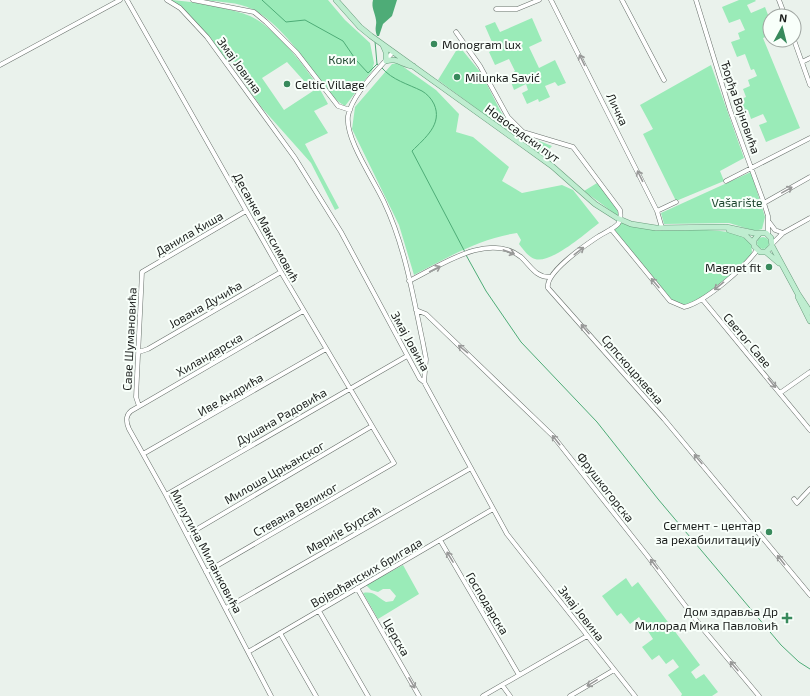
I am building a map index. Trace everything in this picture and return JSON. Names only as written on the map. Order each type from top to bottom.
[{"type":"main road","name":"Новосадски пут","points":[[336,0],[360,27],[552,166],[595,204],[620,220],[636,225],[662,228],[733,227],[769,235]]},
{"type":"main road","points":[[383,44],[386,52],[384,63],[396,60],[407,66],[414,67]]},
{"type":"main road","name":"Новосадски пут","points":[[720,228],[741,233],[753,243],[758,250]]},
{"type":"main road","points":[[753,243],[755,237],[760,233]]},
{"type":"main road","points":[[769,235],[782,266],[810,312]]},
{"type":"main road","points":[[766,252],[772,245]]},
{"type":"main road","points":[[758,250],[766,252],[782,266]]},
{"type":"main road","points":[[798,294],[800,302],[810,321]]},
{"type":"street","points":[[0,65],[120,0]]},
{"type":"street","name":"Десанке Максимовић","points":[[127,0],[303,311],[394,462]]},
{"type":"street","name":"Змај Јовина","points":[[167,0],[180,8],[207,37],[295,158],[341,232],[407,356],[420,379],[424,382],[493,509],[515,544],[634,696]]},
{"type":"street","points":[[193,0],[254,12],[297,53],[334,102],[338,106],[350,110]]},
{"type":"street","points":[[496,9],[517,9],[539,0]]},
{"type":"street","name":"Личка","points":[[552,0],[657,211],[662,228]]},
{"type":"street","points":[[622,0],[664,80]]},
{"type":"street","name":"Ђорђа Војновића","points":[[696,0],[730,110],[764,203],[768,220],[769,235]]},
{"type":"street","points":[[409,281],[472,250],[484,247],[498,248],[519,256],[541,276],[550,277],[554,271],[611,229],[620,220],[619,207],[573,147],[523,132],[508,117],[480,66],[456,32]]},
{"type":"street","points":[[797,48],[810,85]]},
{"type":"street","points":[[394,52],[357,96],[350,110],[348,122],[350,135],[393,221],[416,310],[425,354],[424,382]]},
{"type":"street","points":[[802,62],[810,58]]},
{"type":"street","points":[[726,181],[810,138]]},
{"type":"street","points":[[764,203],[810,177]]},
{"type":"street","points":[[657,211],[676,202]]},
{"type":"street","name":"Данила Киша","points":[[142,272],[246,212]]},
{"type":"street","points":[[772,245],[783,233],[810,218]]},
{"type":"street","points":[[760,233],[768,220],[772,227],[783,233]]},
{"type":"street","points":[[611,229],[670,301],[684,307],[702,300],[747,263],[758,250]]},
{"type":"street","points":[[769,235],[783,233]]},
{"type":"street","name":"Саве Шумановића","points":[[139,406],[136,397],[142,272]]},
{"type":"street","name":"Јована Дучића","points":[[139,352],[148,349],[281,272]]},
{"type":"street","name":"Српскоцрквена","points":[[550,277],[548,288],[664,419],[810,595]]},
{"type":"street","name":"Светог Саве","points":[[702,300],[810,430]]},
{"type":"street","name":"Фрушкогорска","points":[[416,310],[426,314],[447,336],[471,356],[553,436],[642,548],[703,629],[759,696]]},
{"type":"street","name":"Хиландарска","points":[[127,415],[139,406],[303,311]]},
{"type":"street","name":"Иве Андрића","points":[[143,454],[326,349]]},
{"type":"street","name":"Душана Радовића","points":[[166,495],[349,388],[407,356]]},
{"type":"street","points":[[780,393],[810,372]]},
{"type":"street","name":"Милутина Миланковића","points":[[127,415],[129,429],[166,495],[271,696]]},
{"type":"street","name":"Милоша Црњанског","points":[[186,535],[372,426]]},
{"type":"street","name":"Стевана Великог","points":[[206,572],[394,462]]},
{"type":"street","name":"Марије Бурсаћ","points":[[226,608],[470,468]]},
{"type":"street","points":[[794,499],[797,502],[810,489]]},
{"type":"street","name":"Војвођанских бригада","points":[[248,652],[493,509]]},
{"type":"street","name":"Господарска","points":[[440,540],[520,675]]},
{"type":"street","name":"Церска","points":[[358,588],[420,696]]},
{"type":"street","points":[[319,611],[368,696]]},
{"type":"street","points":[[280,633],[316,696]]},
{"type":"street","points":[[483,696],[587,636]]},
{"type":"street","points":[[570,696],[614,670]]},
{"type":"street","points":[[502,685],[510,696]]},
{"type":"green space","points":[[169,0],[210,5],[250,16],[261,22],[272,31],[305,67],[328,104],[314,111],[328,133],[305,144],[339,208],[335,210],[311,163],[262,108],[247,87],[237,65],[226,61],[212,40]],"holes":[[[287,62],[313,91],[284,110],[262,78]]]},
{"type":"green space","name":"Коки","points":[[204,0],[328,0],[345,20],[370,43],[374,63],[372,71],[345,106],[336,100],[328,91],[286,37],[261,14],[241,5]]},
{"type":"green space","points":[[739,0],[755,0],[756,1],[747,5],[751,13],[762,8],[762,48],[767,48],[800,128],[766,142],[759,125],[767,122],[763,114],[751,119],[748,110],[739,114],[734,102],[746,97],[743,89],[750,86],[748,80],[757,76],[754,69],[751,70],[745,54],[737,57],[731,42],[740,39],[738,33],[745,30],[740,19],[729,23],[722,7]]},
{"type":"green space","points":[[532,18],[542,41],[529,47],[539,68],[555,60],[566,83],[558,86],[555,82],[545,86],[550,97],[539,102],[538,99],[527,104],[522,93],[528,90],[526,84],[514,90],[511,82],[515,80],[512,73],[515,71],[509,59],[495,65],[489,52],[495,49],[485,26],[495,22],[500,32]]},
{"type":"green space","points":[[459,46],[481,73],[501,112],[516,129],[527,136],[552,146],[542,157],[438,80]]},
{"type":"green space","points":[[398,63],[436,90],[459,114],[456,132],[473,137],[509,167],[502,181],[522,193],[562,185],[573,190],[599,223],[568,247],[550,257],[535,259],[530,257],[519,244],[521,240],[517,233],[490,239],[477,244],[414,275],[399,225],[352,129],[355,107],[392,64]]},
{"type":"green space","points":[[711,65],[744,158],[720,171],[724,181],[676,201],[643,134],[653,129],[640,105]]},
{"type":"green space","name":"Vašarište","points":[[751,172],[765,217],[762,229],[755,231],[729,223],[664,224],[661,213]]},
{"type":"green space","points":[[597,183],[617,207],[618,216],[584,191]]},
{"type":"green space","points":[[620,220],[663,230],[723,231],[744,238],[751,244],[752,252],[747,263],[702,299],[688,306],[670,301],[611,229]]},
{"type":"green space","points":[[763,237],[767,239],[769,243],[767,247],[763,249],[759,247],[757,243],[759,239]]},
{"type":"green space","points":[[403,565],[419,594],[378,619],[363,593],[373,594],[386,602],[393,601],[396,596],[390,589],[383,589],[378,592],[371,590],[366,585]]},
{"type":"green space","points":[[626,578],[632,587],[638,582],[700,665],[691,672],[696,679],[704,674],[718,692],[712,696],[681,696],[682,694],[668,675],[679,667],[673,659],[666,664],[659,655],[652,660],[642,647],[653,639],[639,617],[630,624],[621,613],[617,616],[602,596]]},
{"type":"shaded area","points":[[373,0],[397,0],[392,16],[383,24],[379,36],[377,36],[376,31],[376,17],[373,8]]},
{"type":"waterway","points":[[262,0],[286,22],[305,20],[343,41],[356,60],[368,73],[377,64]]},
{"type":"waterway","points":[[375,41],[377,64],[379,66]]},
{"type":"waterway","points":[[382,68],[395,79],[424,92],[434,104],[436,111],[434,124],[427,136],[412,151],[465,252]]},
{"type":"waterway","points":[[466,255],[486,291],[521,342],[597,422],[658,499],[781,645],[799,662],[810,669]]},
{"type":"place","name":"Monogram lux","points":[[434,44]]},
{"type":"place","name":"Milunka Savić","points":[[457,77]]},
{"type":"place","name":"Celtic Village","points":[[287,84]]},
{"type":"place","name":"Magnet fit","points":[[769,267]]},
{"type":"place","name":"Сегмент - центар за рехабилитацију","points":[[769,532]]},
{"type":"place","name":"Дом здравља Др Милорад Мика Павловић","points":[[787,618]]}]
